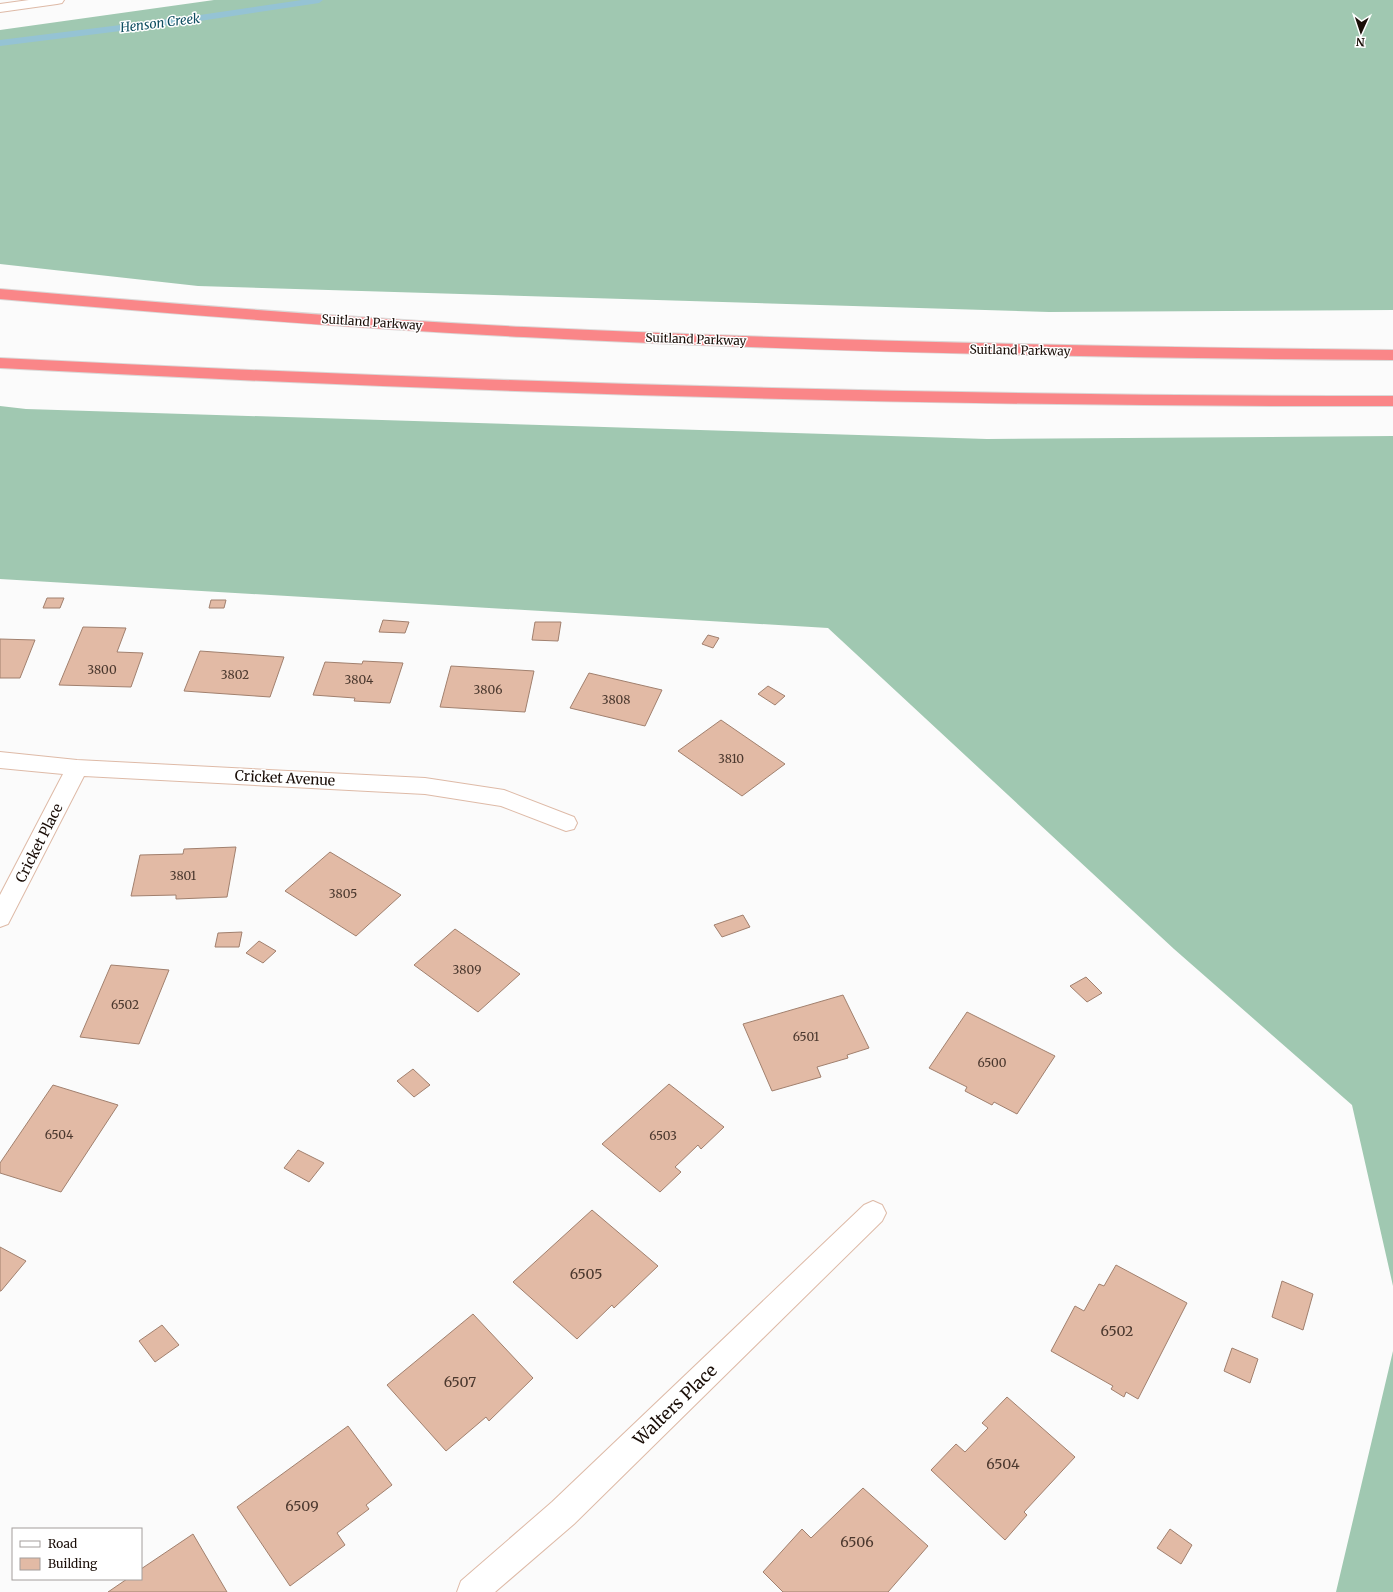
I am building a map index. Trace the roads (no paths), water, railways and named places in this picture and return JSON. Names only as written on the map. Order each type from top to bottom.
[{"type":"highway","name":"Suitland Parkway","points":[[0,294],[365,322],[627,336],[1022,351],[1393,356]]},
{"type":"highway","points":[[0,363],[332,381],[727,395],[1138,402],[1393,401]]},
{"type":"street","points":[[0,8],[57,0]]},
{"type":"street","name":"Cricket Avenue","points":[[0,760],[77,768],[354,781],[425,786],[504,798],[566,823]]},
{"type":"street","name":"Cricket Place","points":[[0,918],[77,768]]},
{"type":"street","name":"Walters Place","points":[[472,1592],[563,1513],[873,1213]]},
{"type":"waterway","name":"Henson Creek","points":[[0,43],[193,19],[319,0]]}]
